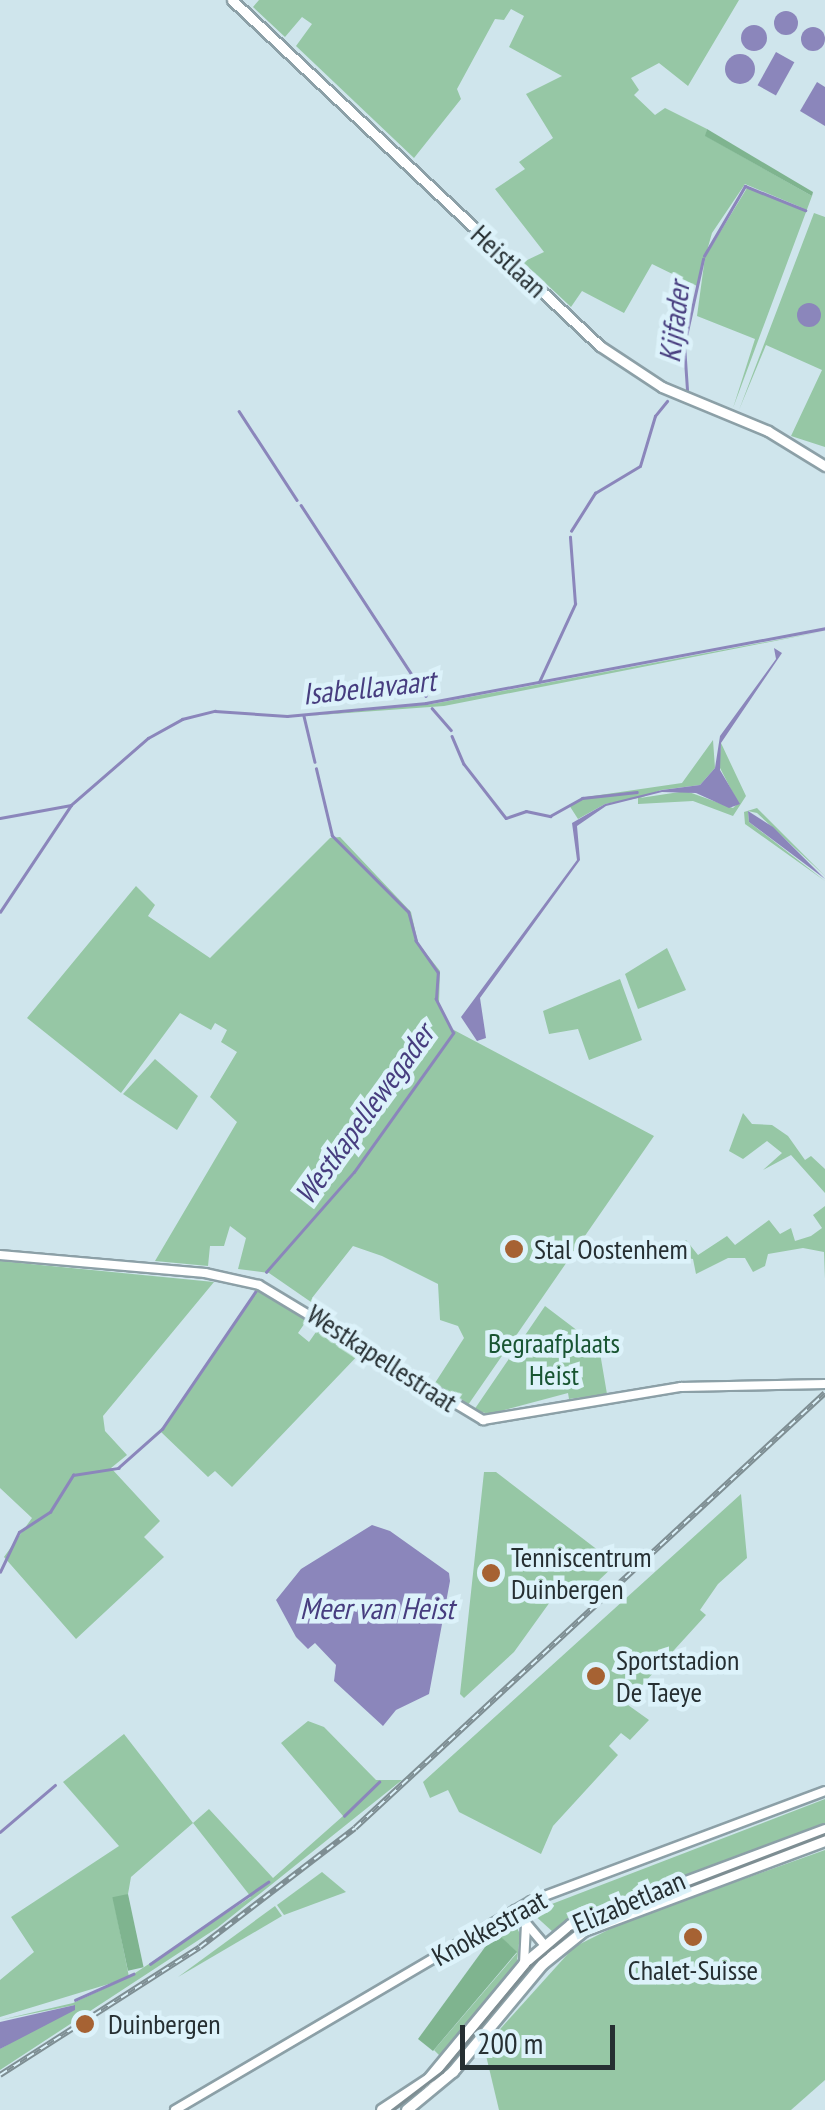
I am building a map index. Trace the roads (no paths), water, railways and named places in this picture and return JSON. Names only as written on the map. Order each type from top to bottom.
[{"type":"main road","name":"Heistlaan","points":[[232,0],[610,354],[662,387],[768,431],[825,466]]},
{"type":"main road","name":"Elizabetlaan","points":[[382,2110],[444,2065],[524,1964],[544,1945],[592,1914],[825,1830]]},
{"type":"main road","name":"Elizabetlaan","points":[[407,2110],[453,2072],[553,1955],[606,1920],[825,1841]]},
{"type":"street","name":"Westkapellestraat","points":[[0,1255],[205,1273],[259,1286],[484,1420],[681,1388],[825,1384]]},
{"type":"street","name":"Knokkestraat","points":[[174,2110],[515,1910],[825,1791]]},
{"type":"street","points":[[515,1910],[553,1955]]},
{"type":"street","points":[[524,1964],[526,1924]]},
{"type":"water","points":[[786,11],[798,23],[786,35],[774,23]]},
{"type":"water","points":[[754,25],[763,29],[767,38],[763,47],[754,51],[745,47],[741,38],[745,29]]},
{"type":"water","points":[[813,27],[825,39],[813,51],[801,39]]},
{"type":"water","points":[[776,52],[794,62],[776,95],[758,85]]},
{"type":"water","points":[[740,54],[751,58],[755,69],[751,80],[740,84],[729,80],[725,69],[729,58]]},
{"type":"water","points":[[817,82],[825,87],[825,126],[800,111]]},
{"type":"water","points":[[809,303],[821,315],[809,327],[797,315]]},
{"type":"water","points":[[774,648],[782,653],[721,743],[720,770],[740,804],[729,808],[696,793],[662,792],[606,806],[577,826],[580,860],[480,998],[486,1038],[477,1041],[461,1017],[577,860],[572,823],[605,804],[662,790],[700,785],[715,768],[720,736],[776,659]]},
{"type":"water","points":[[748,811],[773,827],[825,879],[749,822]]},
{"type":"water","name":"Meer van Heist","points":[[372,1525],[390,1531],[449,1573],[450,1581],[429,1694],[396,1710],[383,1726],[334,1681],[336,1665],[315,1643],[308,1649],[296,1637],[276,1600],[301,1569]]},
{"type":"water","points":[[75,2005],[75,2010],[0,2049],[0,2022]]},
{"type":"waterway","name":"Kijfader","points":[[704,256],[745,186],[805,210]]},
{"type":"waterway","name":"Kijfader","points":[[687,390],[684,345],[703,259]]},
{"type":"waterway","name":"Kijfader","points":[[571,531],[595,493],[640,466],[655,416],[667,401]]},
{"type":"waterway","points":[[239,411],[297,500]]},
{"type":"waterway","points":[[301,505],[426,696]]},
{"type":"waterway","name":"Kijfader","points":[[539,682],[575,604],[570,537]]},
{"type":"waterway","name":"Isabellavaart","points":[[0,912],[71,805],[148,738],[182,719],[215,711],[287,716],[426,703],[825,628]]},
{"type":"waterway","points":[[432,708],[451,730]]},
{"type":"waterway","name":"Westkapellewegader","points":[[304,716],[315,762]]},
{"type":"waterway","points":[[452,736],[464,764],[506,818],[526,811],[550,816],[582,798],[637,792]]},
{"type":"waterway","name":"Westkapellewegader","points":[[266,1272],[354,1172],[453,1033],[436,999],[438,973],[416,941],[408,912],[332,836],[316,769]]},
{"type":"waterway","points":[[0,818],[71,805]]},
{"type":"waterway","name":"Westkapellewegader","points":[[0,1572],[19,1532],[50,1512],[73,1475],[118,1468],[162,1429],[257,1289]]},
{"type":"waterway","points":[[344,1816],[379,1782]]},
{"type":"waterway","points":[[0,1832],[55,1785]]},
{"type":"waterway","points":[[150,1964],[268,1882]]},
{"type":"waterway","points":[[75,2000],[133,1974]]},
{"type":"tram line","points":[[392,2110],[442,2072],[530,1966],[571,1931],[825,1834]]},
{"type":"railway","points":[[0,2075],[200,1947],[355,1828],[825,1393]]},
{"type":"place","name":"Stal Oostenhem","points":[[514,1249]]},
{"type":"place","name":"Tenniscentrum Duinbergen","points":[[491,1573]]},
{"type":"place","name":"Sportstadion De Taeye","points":[[596,1676]]},
{"type":"place","name":"Chalet-Suisse","points":[[693,1937]]},
{"type":"place","name":"Duinbergen","points":[[85,2024]]},
{"type":"park label","name":"Begraafplaats Heist","points":[[554,1359]]}]
